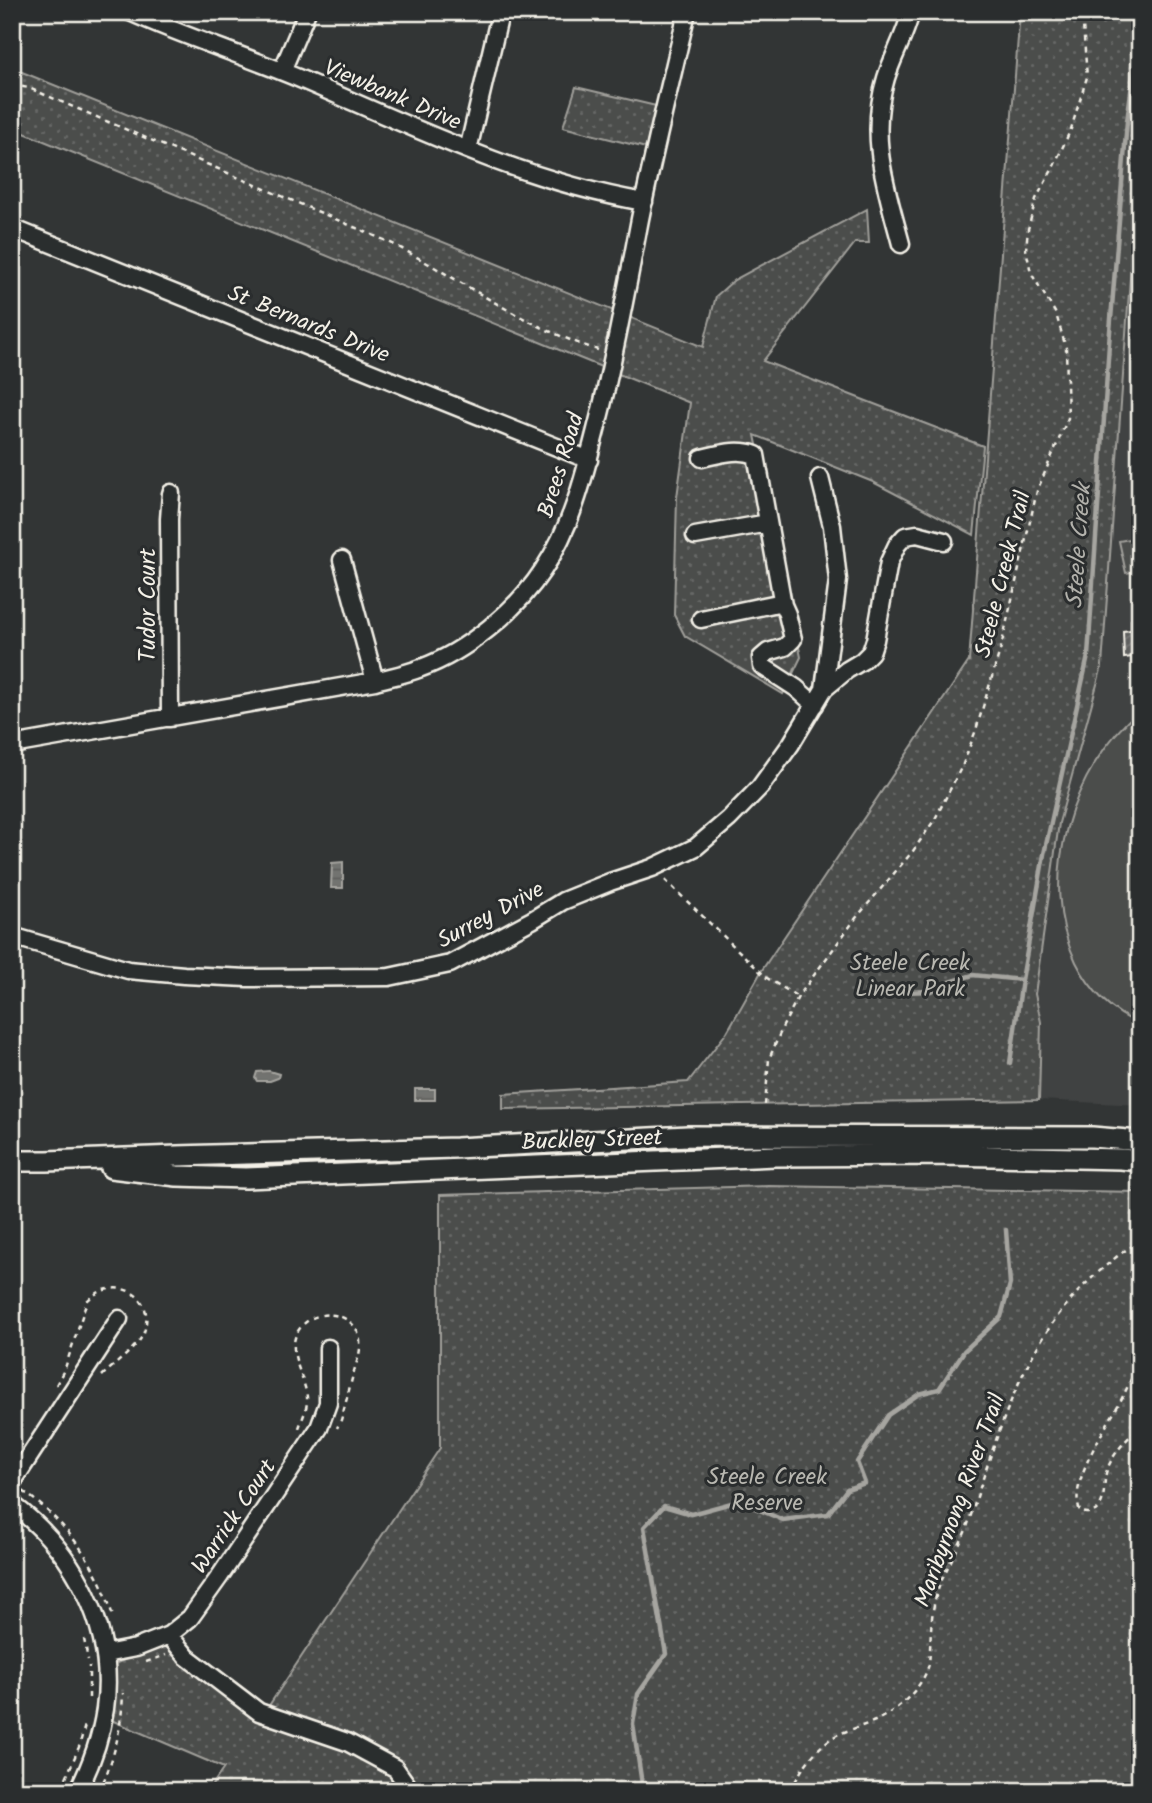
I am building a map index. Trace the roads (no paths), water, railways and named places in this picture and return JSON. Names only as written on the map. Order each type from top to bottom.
[{"type":"main road","name":"Buckley Street","points":[[12,1161],[456,1148],[688,1136],[1078,1137],[1140,1141]]},
{"type":"main road","name":"Buckley Street","points":[[47,1161],[177,1176],[246,1178],[775,1156],[959,1155],[1140,1161]]},
{"type":"street","name":"Viewbank Drive","points":[[130,12],[282,71],[517,169],[604,195],[644,202]]},
{"type":"street","points":[[282,71],[307,12]]},
{"type":"street","name":"Brees Road","points":[[12,745],[375,681],[422,668],[457,650],[490,628],[519,601],[543,570],[564,532],[589,460],[615,355],[644,202],[687,12]]},
{"type":"street","points":[[901,244],[882,174],[877,124],[886,78],[907,31],[911,12]]},
{"type":"street","points":[[468,150],[500,14]]},
{"type":"street","name":"St Bernards Drive","points":[[12,229],[589,460]]},
{"type":"street","points":[[702,458],[731,452],[749,452],[756,455],[783,605],[788,614],[793,639],[785,647],[768,652],[761,658],[762,666],[796,688],[815,705]]},
{"type":"street","points":[[820,478],[832,526],[838,580],[824,690]]},
{"type":"street","name":"Tudor Court","points":[[170,718],[171,493]]},
{"type":"street","points":[[695,536],[768,523]]},
{"type":"street","points":[[824,690],[871,652],[876,640],[889,562],[897,545],[905,536],[918,534],[944,541]]},
{"type":"street","points":[[342,560],[375,681]]},
{"type":"street","points":[[701,619],[778,603],[783,605]]},
{"type":"street","name":"Surrey Drive","points":[[12,936],[128,970],[184,975],[247,978],[389,977],[450,964],[563,901],[652,868],[696,846],[729,819],[760,787],[791,744],[824,690]]},
{"type":"street","points":[[12,1483],[119,1319]]},
{"type":"street","name":"Warrick Court","points":[[105,1654],[136,1648],[169,1635],[190,1619],[319,1428],[328,1403],[328,1348]]},
{"type":"street","points":[[12,1504],[56,1543],[88,1596],[99,1626],[105,1654],[105,1710],[90,1766],[78,1791]]},
{"type":"street","points":[[169,1635],[187,1657],[259,1712],[347,1742],[395,1768],[407,1785]]},
{"type":"waterway","name":"Steele Creek","points":[[1010,1063],[1044,854],[1088,656],[1127,121],[1140,26]]},
{"type":"waterway","points":[[905,992],[931,991],[973,975],[1022,980]]},
{"type":"waterway","name":"Steele Creek","points":[[643,1791],[633,1724],[638,1694],[666,1654],[644,1527],[664,1506],[691,1514],[739,1501],[783,1520],[828,1514],[847,1489],[865,1483],[857,1462],[888,1415],[919,1394],[939,1389],[964,1351],[1001,1317],[1010,1284],[1006,1230]]},
{"type":"park label","name":"Steele Creek Linear Park","points":[[910,975]]},
{"type":"park label","name":"Steele Creek Reserve","points":[[767,1489]]}]
